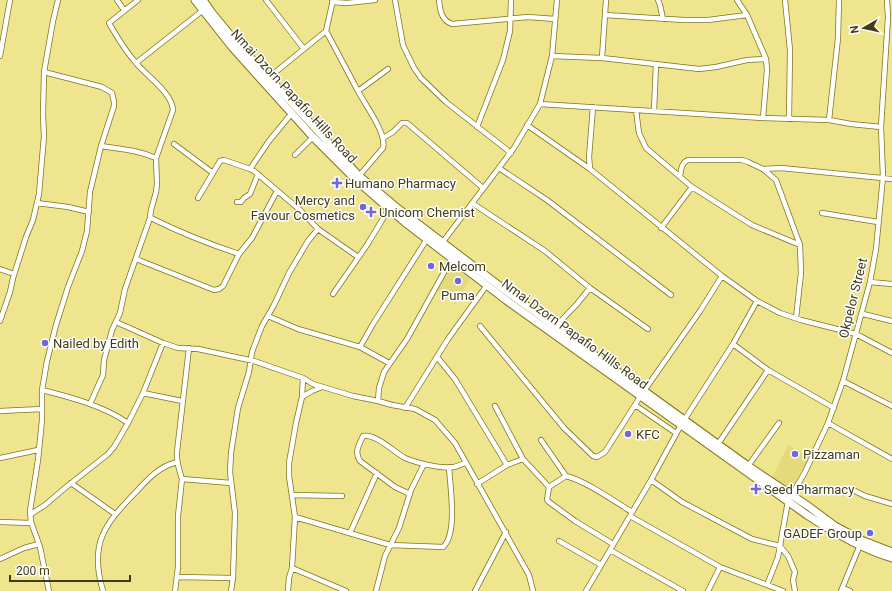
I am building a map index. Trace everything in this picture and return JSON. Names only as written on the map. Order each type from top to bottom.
[{"type":"street","points":[[0,56],[10,0]]},
{"type":"street","points":[[0,321],[26,237],[33,220],[37,203],[44,136],[42,115],[44,72],[58,0]]},
{"type":"street","points":[[117,0],[124,10]]},
{"type":"street","points":[[90,404],[102,375],[112,330],[120,313],[125,289],[150,218],[157,184],[156,158],[173,110],[172,103],[165,93],[136,63],[122,45],[109,23],[138,0]]},
{"type":"street","name":"Nmai Dzorn Papafio Hills Road","points":[[195,0],[202,11],[232,47],[359,176],[427,239],[506,300],[790,498],[861,540],[892,552]]},
{"type":"street","name":"Nmai Dzorn Papafio Hills Road","points":[[203,0],[292,113],[313,137],[347,171],[391,206],[555,327],[642,394]]},
{"type":"street","points":[[266,0],[304,49]]},
{"type":"street","points":[[359,176],[383,148],[383,138],[377,124],[326,31],[332,1],[347,3],[375,0]]},
{"type":"street","points":[[395,0],[403,45],[414,68],[429,87],[477,127],[511,152]]},
{"type":"street","points":[[439,0],[442,16],[446,22],[452,24],[528,17],[555,20]]},
{"type":"street","points":[[477,127],[503,60],[510,31],[511,0]]},
{"type":"street","points":[[442,243],[511,152],[540,104],[552,56],[557,0]]},
{"type":"street","points":[[602,58],[606,0]]},
{"type":"street","points":[[658,0],[663,19]]},
{"type":"street","points":[[737,0],[747,15],[766,58],[767,70],[763,118]]},
{"type":"street","points":[[785,0],[790,50],[790,119]]},
{"type":"street","points":[[829,120],[838,38],[839,0]]},
{"type":"street","name":"Okpelor Street","points":[[767,585],[778,557],[790,498],[804,474],[834,408],[863,314],[870,282],[876,249],[883,177],[881,127],[890,18],[888,0]]},
{"type":"street","points":[[136,63],[202,11]]},
{"type":"street","points":[[605,15],[708,20],[747,15]]},
{"type":"street","points":[[266,80],[326,31]]},
{"type":"street","points":[[552,56],[602,58],[699,69],[766,58]]},
{"type":"street","points":[[654,111],[656,64]]},
{"type":"street","points":[[358,91],[388,69]]},
{"type":"street","points":[[44,72],[102,87],[112,93],[114,102],[101,146],[90,192],[89,212],[82,251],[68,287],[56,325],[47,361],[42,390],[42,409],[30,514],[31,523],[39,544],[49,591]]},
{"type":"street","points":[[540,104],[763,118],[829,120],[881,127]]},
{"type":"street","points":[[590,169],[589,156],[593,107]]},
{"type":"street","points":[[636,110],[639,133],[646,148],[692,187],[752,225],[800,245]]},
{"type":"street","points":[[250,169],[269,141],[292,113]]},
{"type":"street","points":[[383,138],[393,132],[402,123],[407,123],[483,188]]},
{"type":"street","points":[[527,125],[590,169],[661,228],[722,276],[757,301],[780,313],[856,334],[892,353]]},
{"type":"street","points":[[295,155],[313,137]]},
{"type":"street","points":[[174,144],[212,173]]},
{"type":"street","points":[[101,146],[132,150],[156,158]]},
{"type":"street","points":[[198,198],[220,160],[250,169],[258,174],[300,210],[318,229],[358,257]]},
{"type":"street","points":[[680,177],[682,165],[688,160],[742,160],[762,169],[776,180],[800,245],[801,273],[796,318]]},
{"type":"street","points":[[499,168],[547,200],[671,295]]},
{"type":"street","points":[[762,169],[781,168],[892,179]]},
{"type":"street","points":[[236,202],[241,202],[250,194],[258,174]]},
{"type":"street","points":[[661,228],[692,187]]},
{"type":"street","points":[[136,259],[214,290],[219,289],[223,286],[239,254],[252,238],[277,190]]},
{"type":"street","points":[[37,203],[68,207],[89,212]]},
{"type":"street","points":[[472,203],[545,252],[590,288],[648,329]]},
{"type":"street","points":[[333,294],[391,206]]},
{"type":"street","points":[[822,214],[878,222]]},
{"type":"street","points":[[150,218],[169,227],[239,254]]},
{"type":"street","points":[[231,591],[233,578],[235,514],[231,483],[231,453],[238,408],[244,391],[252,352],[262,326],[308,241],[318,229]]},
{"type":"street","points":[[360,347],[427,239]]},
{"type":"street","points":[[378,401],[381,379],[389,363],[407,339],[452,258]]},
{"type":"street","points":[[0,269],[14,274]]},
{"type":"street","points":[[480,326],[560,424],[593,456],[597,457],[605,452],[642,394],[700,312],[722,276]]},
{"type":"street","points":[[870,282],[892,284]]},
{"type":"street","points":[[405,408],[437,357],[487,285]]},
{"type":"street","points":[[555,327],[590,288]]},
{"type":"street","points":[[586,591],[651,480],[682,422],[733,344],[757,301]]},
{"type":"street","points":[[863,314],[892,321]]},
{"type":"street","points":[[268,316],[298,329],[360,347],[389,363]]},
{"type":"street","points":[[116,322],[163,344],[178,348],[198,349],[266,364],[303,378],[313,384],[353,396],[415,410],[435,420],[455,443],[529,575],[533,591]]},
{"type":"street","points":[[30,514],[45,506],[111,451],[128,423],[143,393],[163,344]]},
{"type":"street","points":[[733,344],[768,370],[834,408]]},
{"type":"street","points":[[175,591],[177,577],[178,516],[182,478],[176,462],[189,348]]},
{"type":"street","points":[[437,357],[455,379],[507,465]]},
{"type":"street","points":[[718,444],[768,370]]},
{"type":"street","points":[[288,591],[289,578],[292,568],[295,517],[289,476],[289,462],[302,397],[303,378]]},
{"type":"street","points":[[843,381],[892,406]]},
{"type":"street","points":[[302,397],[312,391],[324,387]]},
{"type":"street","points":[[42,390],[90,404],[119,416],[128,423]]},
{"type":"street","points":[[143,393],[182,401]]},
{"type":"street","points":[[495,406],[523,459],[549,487]]},
{"type":"street","points":[[635,406],[676,433]]},
{"type":"street","points":[[0,411],[42,409]]},
{"type":"street","name":"Nmai Dzorn Papafio Hills Road","points":[[682,422],[718,444],[748,466],[825,527],[860,545],[892,558]]},
{"type":"street","points":[[748,466],[779,423]]},
{"type":"street","points":[[828,423],[892,459]]},
{"type":"street","points":[[410,494],[395,487],[360,461],[356,452],[363,436],[371,436],[406,458],[424,464],[449,468],[465,463]]},
{"type":"street","points":[[541,440],[566,476],[587,485],[631,514],[720,567],[783,591]]},
{"type":"street","points":[[0,458],[38,450]]},
{"type":"street","points":[[477,484],[507,465],[523,459]]},
{"type":"street","points":[[103,591],[98,562],[102,534],[115,514],[156,472],[167,465],[176,462]]},
{"type":"street","points":[[376,591],[385,556],[399,528],[410,494],[424,464]]},
{"type":"street","points":[[295,517],[390,546],[443,547],[449,537],[452,518],[449,468]]},
{"type":"street","points":[[350,533],[376,472]]},
{"type":"street","points":[[566,476],[549,487],[547,500],[575,521],[613,544]]},
{"type":"street","points":[[182,478],[231,483]]},
{"type":"street","points":[[651,480],[682,502],[752,539],[780,546],[788,556],[795,572],[793,580],[795,591]]},
{"type":"street","points":[[72,483],[115,514]]},
{"type":"street","points":[[853,490],[865,496],[892,504]]},
{"type":"street","points":[[292,495],[342,496]]},
{"type":"street","points":[[0,522],[31,523]]},
{"type":"street","points":[[475,591],[506,532]]},
{"type":"street","points":[[559,541],[601,565]]},
{"type":"street","points":[[0,559],[24,548],[39,544]]},
{"type":"street","points":[[850,591],[842,590],[860,545]]},
{"type":"street","points":[[610,550],[683,591]]},
{"type":"street","points":[[708,591],[720,567]]},
{"type":"street","points":[[292,568],[346,591]]},
{"type":"street","points":[[177,577],[233,578]]},
{"type":"shaded area","points":[[454,262],[472,276],[455,304],[437,290]]},
{"type":"shaded area","points":[[788,445],[809,457],[791,490],[772,478]]},
{"type":"place","name":"Humano Pharmacy","points":[[337,183]]},
{"type":"place","name":"Mercy and Favour Cosmetics","points":[[363,207]]},
{"type":"place","name":"Unicom Chemist","points":[[371,212]]},
{"type":"place","name":"Melcom","points":[[431,266]]},
{"type":"place","name":"Puma","points":[[458,281]]},
{"type":"place","name":"Nailed by Edith","points":[[45,343]]},
{"type":"place","name":"KFC","points":[[628,434]]},
{"type":"place","name":"Pizzaman","points":[[795,454]]},
{"type":"place","name":"Seed Pharmacy","points":[[756,489]]},
{"type":"place","name":"GADEF Group","points":[[870,533]]}]
